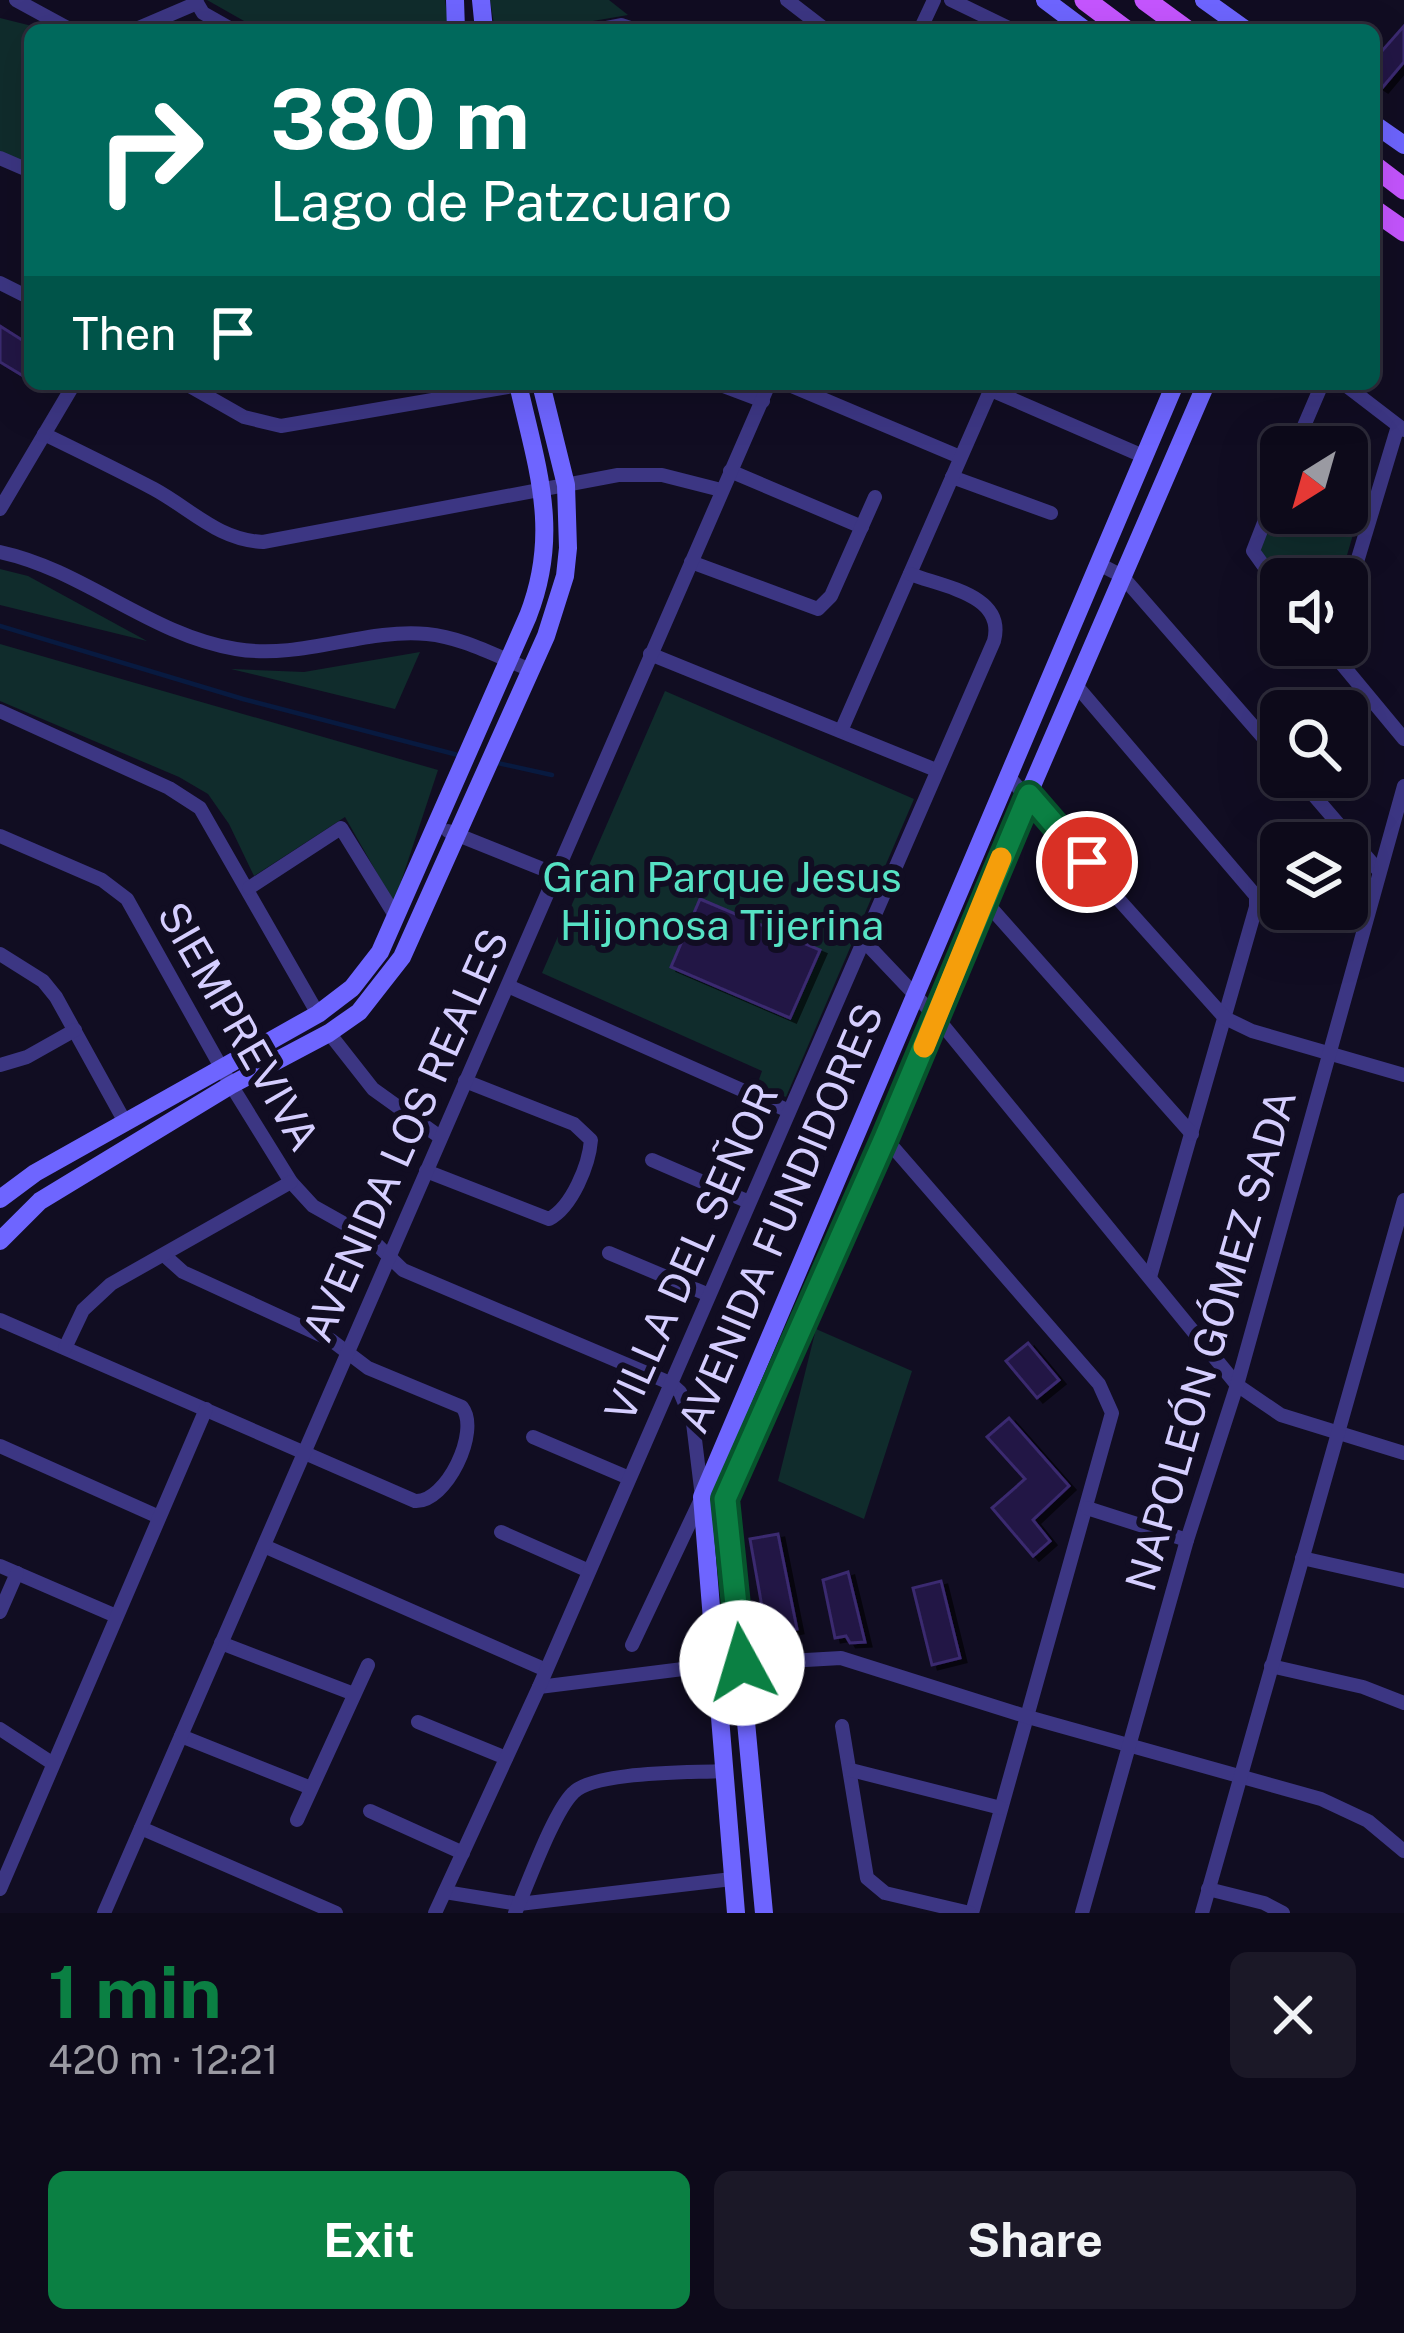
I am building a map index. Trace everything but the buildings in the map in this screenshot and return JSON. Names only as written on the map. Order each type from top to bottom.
[{"type":"main road","points":[[1084,0],[1117,24]]},
{"type":"main road","points":[[1145,0],[1175,24]]},
{"type":"main road","points":[[1380,171],[1404,189]]},
{"type":"street","points":[[16,0],[60,24]]},
{"type":"street","points":[[787,0],[810,24]]},
{"type":"street","points":[[951,0],[1001,24]]},
{"type":"street","points":[[1045,0],[1075,24]]},
{"type":"street","points":[[1204,0],[1238,24]]},
{"type":"street","points":[[148,24],[197,2],[203,13],[222,24]]},
{"type":"street","points":[[0,509],[70,390]]},
{"type":"street","points":[[197,390],[244,417],[281,426],[489,390]]},
{"type":"street","points":[[0,1240],[40,1201],[318,1014],[363,977],[380,952],[542,575],[543,489],[519,390]]},
{"type":"street","points":[[1,1196],[125,1122],[329,1033],[359,1012],[402,957],[531,670],[565,576],[566,485],[542,390]]},
{"type":"street","points":[[734,390],[763,401]]},
{"type":"street","name":"AVENIDA LOS REALES","points":[[104,1913],[767,390]]},
{"type":"street","points":[[801,390],[961,457]]},
{"type":"street","points":[[841,731],[991,390]]},
{"type":"street","points":[[999,390],[1143,456]]},
{"type":"street","name":"AVENIDA FUNDIDORES","points":[[736,1913],[702,1497],[1172,390]]},
{"type":"street","name":"AVENIDA FUNDIDORES","points":[[764,1913],[725,1499],[937,1018],[983,898],[1202,390]]},
{"type":"street","points":[[1303,426],[1319,390]]},
{"type":"street","points":[[1352,390],[1401,428],[1359,558]]},
{"type":"street","points":[[44,434],[159,492],[223,534],[248,542],[641,473],[721,490]]},
{"type":"street","points":[[730,471],[862,527]]},
{"type":"street","points":[[952,477],[1051,513]]},
{"type":"street","points":[[691,562],[804,607],[823,607],[874,497]]},
{"type":"street","points":[[1260,533],[1253,551],[1260,561]]},
{"type":"street","points":[[0,552],[61,572],[170,630],[240,650],[300,651],[430,634],[531,670]]},
{"type":"street","points":[[1099,564],[1122,576],[1260,734]]},
{"type":"street","name":"VILLA DEL SEÑOR","points":[[435,1913],[590,1571],[994,641],[996,614],[977,600],[910,574]]},
{"type":"street","points":[[650,655],[936,770]]},
{"type":"street","points":[[1344,666],[1404,739]]},
{"type":"street","points":[[1076,684],[1256,896],[1150,1277]]},
{"type":"street","points":[[0,711],[188,797],[211,820],[318,1014]]},
{"type":"street","points":[[1007,775],[1225,1018],[1404,1076]]},
{"type":"street","name":"NAPOLEÓN GÓMEZ SADA","points":[[1082,1913],[1404,787]]},
{"type":"street","points":[[1316,798],[1378,870]]},
{"type":"street","points":[[436,825],[555,874]]},
{"type":"street","points":[[249,888],[341,828],[396,917]]},
{"type":"street","name":"SIEMPREVIVA","points":[[0,836],[102,880],[127,899],[226,1077],[291,1182],[313,1206],[370,1238],[403,1270],[670,1383]]},
{"type":"street","points":[[983,898],[1192,1134]]},
{"type":"street","points":[[863,940],[937,1018],[1237,1384],[1281,1415],[1404,1453]]},
{"type":"street","points":[[0,954],[43,982],[125,1122]]},
{"type":"street","points":[[508,986],[789,1111]]},
{"type":"street","points":[[0,1065],[27,1057],[75,1030]]},
{"type":"street","points":[[329,1033],[373,1089],[440,1137]]},
{"type":"street","points":[[426,1171],[543,1219],[555,1217],[567,1204],[590,1154],[588,1135],[574,1124],[465,1081]]},
{"type":"street","points":[[842,1726],[862,1861],[871,1883],[885,1893],[970,1913],[1112,1413],[1109,1398],[885,1138]]},
{"type":"street","points":[[652,1160],[749,1202]]},
{"type":"street","points":[[65,1348],[83,1310],[98,1294],[291,1182]]},
{"type":"street","points":[[1202,1913],[1404,1200]]},
{"type":"street","points":[[609,1253],[709,1295]]},
{"type":"street","points":[[0,1320],[408,1498],[428,1502],[439,1492],[469,1437],[470,1418],[457,1403],[368,1368],[331,1340],[183,1272],[164,1255]]},
{"type":"street","points":[[632,1645],[702,1497],[693,1423],[680,1393],[670,1383]]},
{"type":"street","points":[[0,1888],[4,1867],[206,1409]]},
{"type":"street","points":[[533,1437],[629,1478]]},
{"type":"street","points":[[0,1446],[159,1517]]},
{"type":"street","points":[[702,1497],[725,1499]]},
{"type":"street","points":[[1088,1508],[1187,1540]]},
{"type":"street","points":[[501,1532],[590,1571]]},
{"type":"street","points":[[264,1546],[546,1670]]},
{"type":"street","points":[[1302,1558],[1404,1581]]},
{"type":"street","points":[[0,1566],[116,1616]]},
{"type":"street","points":[[0,1612],[16,1573]]},
{"type":"street","points":[[221,1643],[354,1694]]},
{"type":"street","points":[[539,1687],[715,1664],[841,1658],[1346,1809],[1404,1851]]},
{"type":"street","points":[[297,1820],[368,1665]]},
{"type":"street","points":[[1271,1666],[1363,1687],[1404,1703]]},
{"type":"street","points":[[418,1722],[506,1758]]},
{"type":"street","points":[[0,1729],[52,1763]]},
{"type":"street","points":[[181,1736],[311,1788]]},
{"type":"street","points":[[851,1769],[1001,1808]]},
{"type":"street","points":[[517,1908],[565,1806],[578,1789],[616,1779],[722,1771]]},
{"type":"street","points":[[370,1811],[463,1853]]},
{"type":"street","points":[[141,1828],[336,1913]]},
{"type":"street","points":[[445,1892],[517,1908],[732,1879]]},
{"type":"street","points":[[1208,1889],[1264,1903],[1283,1913]]},
{"type":"green space","points":[[207,0],[445,0],[448,24],[249,24]]},
{"type":"green space","points":[[490,0],[609,0],[628,15],[575,24],[494,24]]},
{"type":"green space","points":[[0,18],[24,24],[24,168],[0,158]]},
{"type":"green space","points":[[1264,534],[1353,534],[1346,558],[1260,558],[1255,553]]},
{"type":"green space","points":[[0,569],[28,576],[147,641],[0,605]]},
{"type":"green space","points":[[0,644],[438,770],[394,903],[345,817],[254,876],[229,824],[208,794],[179,777],[0,701]]},
{"type":"green space","points":[[420,652],[395,709],[231,669],[304,672]]},
{"type":"green space","name":"Gran Parque Jesus Hijonosa Tijerina","points":[[665,691],[914,799],[786,1097],[757,1085],[762,1071],[542,973]]},
{"type":"green space","points":[[816,1329],[912,1371],[864,1519],[778,1481]]},
{"type":"waterway","points":[[0,626],[243,699],[458,755]]},
{"type":"waterway","points":[[493,762],[552,775]]},
{"type":"slow traffic","points":[[924,1047],[1001,858]]},
{"type":"route","points":[[742,1663],[725,1499],[937,1018],[1029,795],[1087,862]]}]
